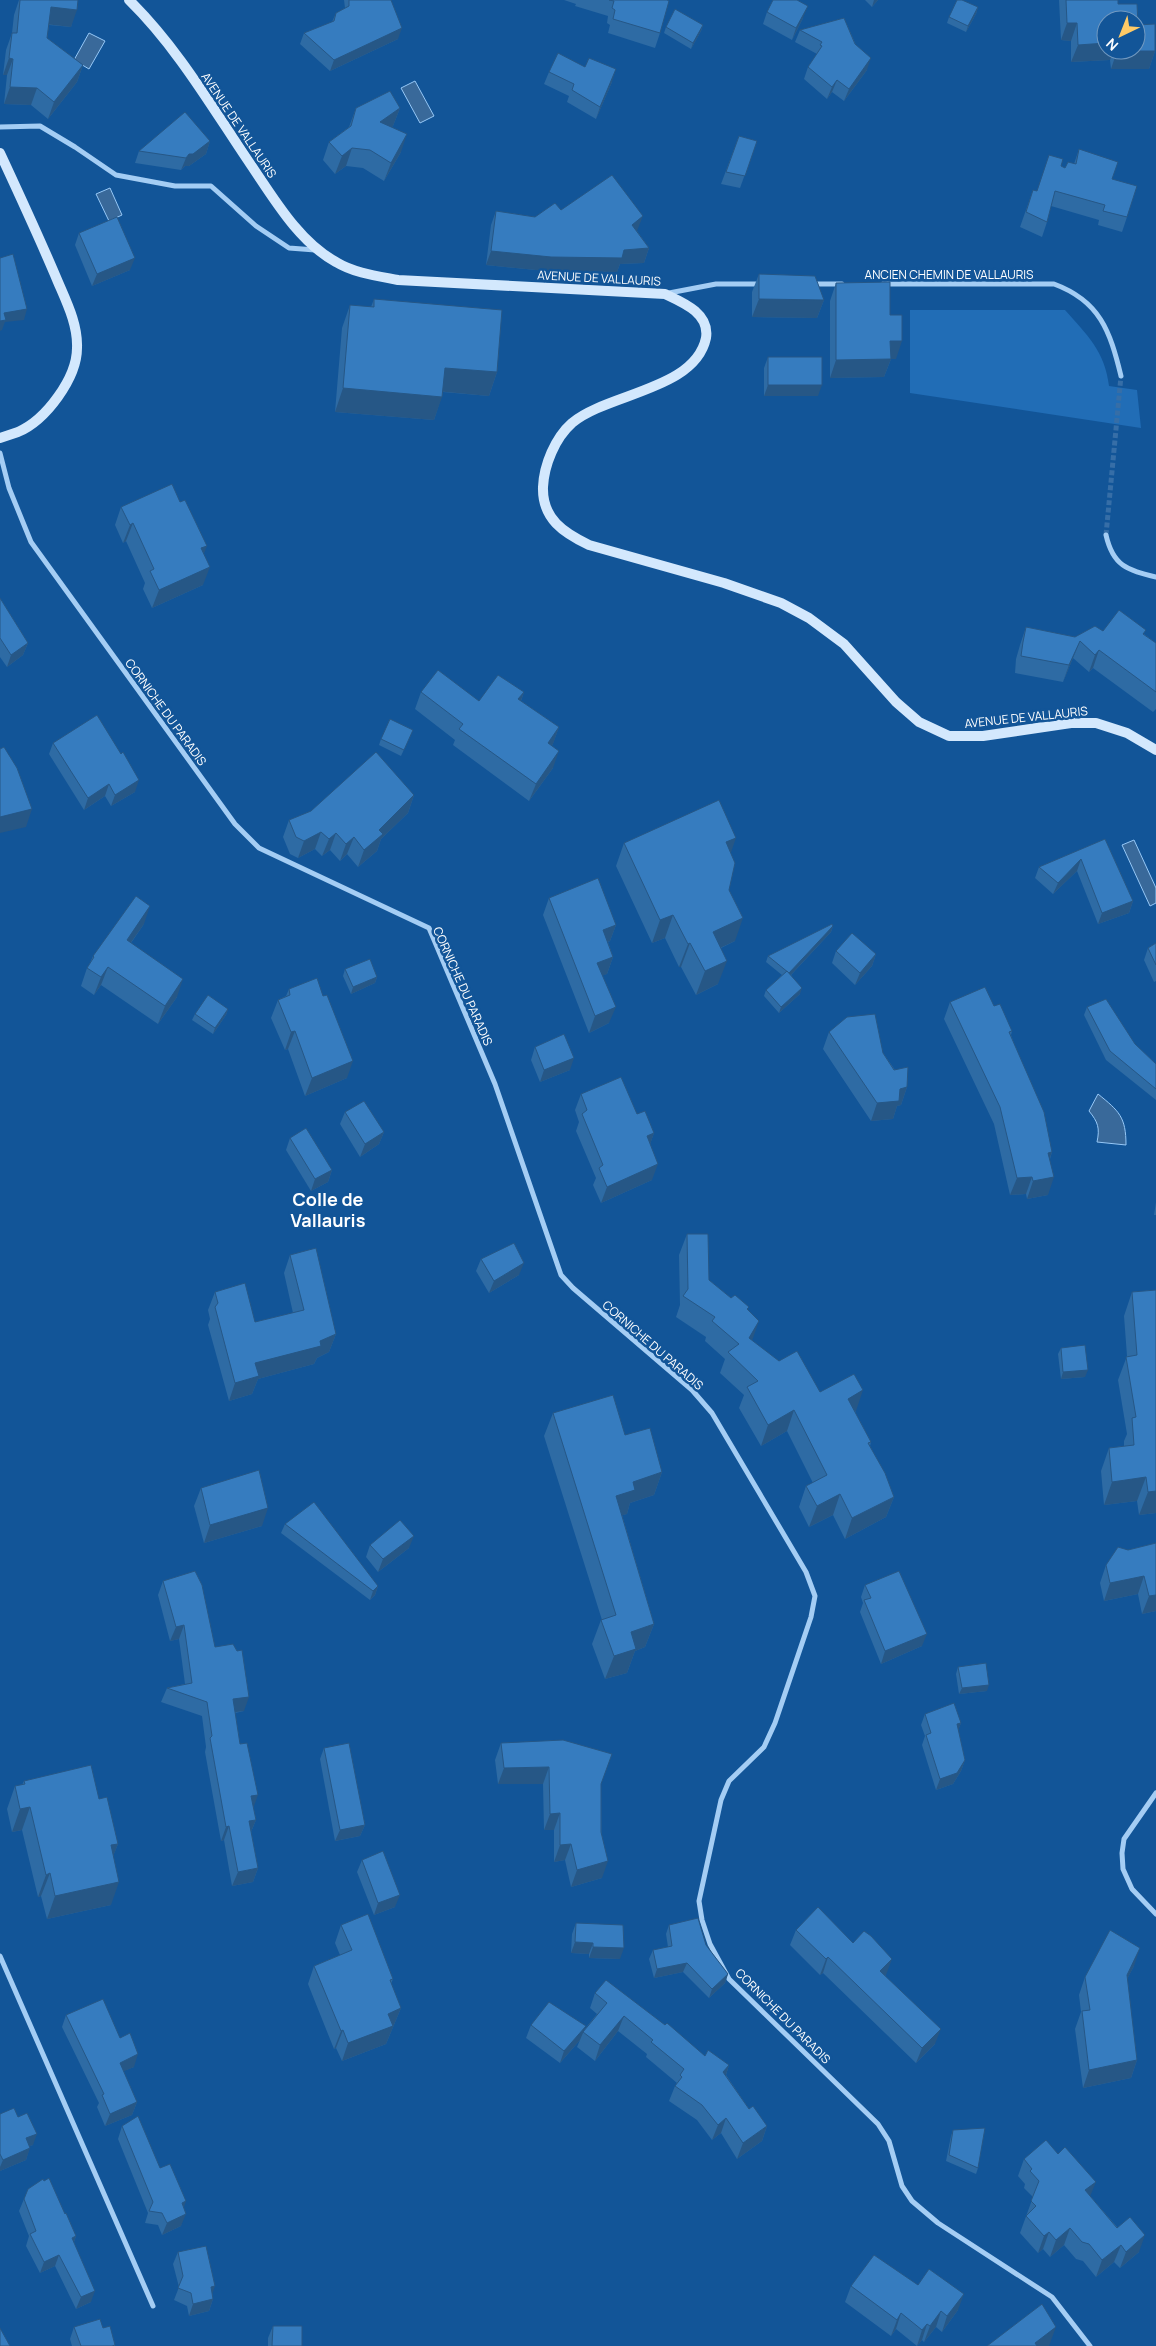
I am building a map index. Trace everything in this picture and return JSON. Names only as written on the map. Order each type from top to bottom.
[{"type":"main road","name":"AVENUE DE VALLAURIS","points":[[129,0],[158,31],[182,64],[278,206],[319,250],[336,263],[365,274],[398,280],[665,294],[695,309],[704,324],[706,334],[703,347],[696,360],[682,372],[609,403],[574,422],[564,431],[544,470],[543,491],[546,508],[554,524],[571,536],[589,545],[724,583],[781,603],[810,618],[844,644],[896,702],[919,722],[949,736],[984,736],[1071,723],[1096,723],[1127,733],[1156,750]]},
{"type":"main road","points":[[0,153],[45,249],[73,318],[77,348],[72,376],[58,397],[37,418],[20,431],[0,438]]},
{"type":"street","points":[[0,127],[40,126],[116,175],[175,186],[211,186],[256,226],[288,248],[319,250]]},
{"type":"street","points":[[665,294],[716,284],[765,284]]},
{"type":"street","points":[[805,284],[845,284]]},
{"type":"street","name":"ANCIEN CHEMIN DE VALLAURIS","points":[[875,284],[1054,284],[1067,289],[1089,304],[1106,324],[1121,376]]},
{"type":"street","name":"CORNICHE DU PARADIS","points":[[0,453],[9,488],[31,542],[235,824],[259,848],[429,928],[495,1084],[561,1275],[573,1288],[692,1390],[712,1414],[806,1572],[815,1596],[814,1603],[775,1723],[764,1746],[749,1764],[729,1781],[721,1800],[699,1901],[702,1920],[710,1944],[729,1979],[878,2124],[889,2141],[902,2186],[912,2201],[938,2223],[1052,2298],[1090,2346]]},
{"type":"street","points":[[1106,535],[1110,552],[1118,562],[1133,571],[1156,577]]},
{"type":"street","points":[[1156,1793],[1124,1839],[1122,1853],[1123,1870],[1132,1889],[1156,1914]]},
{"type":"street","points":[[0,1956],[152,2306]]},
{"type":"shaded area","points":[[89,33],[105,41],[89,69],[74,60]]},
{"type":"shaded area","points":[[415,81],[434,116],[420,123],[401,88]]},
{"type":"shaded area","points":[[110,188],[122,215],[109,221],[96,194]]},
{"type":"shaded area","points":[[910,310],[1065,310],[1094,344],[1104,363],[1109,386],[1137,390],[1141,428],[910,393]]},
{"type":"shaded area","points":[[1134,840],[1156,888],[1156,903],[1150,906],[1122,845]]},
{"type":"shaded area","points":[[1098,1094],[1120,1115],[1125,1128],[1126,1145],[1097,1142],[1097,1125],[1089,1111]]},
{"type":"building","points":[[20,0],[78,0],[77,10],[51,7],[47,38],[83,65],[54,102],[37,88],[10,87],[13,59],[9,58],[12,33],[17,33]]},
{"type":"building","points":[[349,0],[391,0],[402,28],[334,60],[304,33],[334,21],[336,13],[349,6]]},
{"type":"building","points":[[609,0],[669,1],[660,33],[613,19],[615,10],[612,8],[614,1]]},
{"type":"building","points":[[773,0],[797,0],[808,6],[796,28],[767,12]]},
{"type":"building","points":[[957,0],[962,0],[978,7],[968,26],[949,17]]},
{"type":"building","points":[[1066,0],[1118,0],[1118,4],[1137,4],[1137,10],[1096,10],[1096,44],[1078,45],[1077,23],[1067,23]]},
{"type":"building","points":[[675,9],[703,25],[693,43],[666,27]]},
{"type":"building","points":[[844,18],[855,44],[871,58],[849,89],[837,80],[832,87],[808,67],[822,46],[820,45],[822,42],[800,30]]},
{"type":"building","points":[[1155,24],[1155,51],[1146,51],[1146,25]]},
{"type":"building","points":[[558,53],[585,67],[589,58],[616,69],[600,107],[572,90],[574,84],[549,72]]},
{"type":"building","points":[[390,91],[400,108],[380,122],[407,134],[391,163],[370,150],[352,148],[342,156],[329,142],[351,126],[356,108]]},
{"type":"building","points":[[185,112],[210,141],[193,154],[189,154],[186,158],[139,151]]},
{"type":"building","points":[[739,136],[757,141],[745,176],[726,172]]},
{"type":"building","points":[[1079,149],[1118,162],[1112,179],[1137,186],[1127,217],[1103,211],[1105,205],[1055,191],[1047,222],[1026,212],[1033,190],[1037,191],[1049,155],[1063,159],[1061,166],[1065,168],[1068,162],[1076,164]]},
{"type":"building","points":[[612,175],[643,216],[632,225],[649,248],[624,250],[622,258],[551,257],[491,251],[496,211],[535,217],[555,203],[561,210]]},
{"type":"building","points":[[117,217],[135,258],[97,274],[79,233]]},
{"type":"building","points":[[13,254],[27,309],[4,313],[6,320],[0,321],[0,258]]},
{"type":"building","points":[[759,274],[815,276],[824,300],[759,299]]},
{"type":"building","points":[[890,282],[890,315],[902,315],[902,341],[890,341],[891,359],[836,360],[836,283]]},
{"type":"building","points":[[374,299],[502,310],[497,372],[445,368],[442,397],[343,388],[350,305],[374,307]]},
{"type":"building","points":[[768,357],[822,357],[822,385],[768,385]]},
{"type":"building","points":[[172,484],[180,502],[185,500],[207,546],[201,548],[210,567],[159,590],[150,571],[154,569],[133,523],[130,525],[121,507]]},
{"type":"building","points":[[0,598],[28,643],[11,655],[0,638]]},
{"type":"building","points":[[1119,610],[1146,630],[1143,634],[1156,643],[1156,692],[1099,650],[1095,655],[1080,641],[1069,665],[1021,656],[1026,627],[1075,637],[1095,626],[1103,631]]},
{"type":"building","points":[[438,670],[479,701],[498,675],[524,692],[518,699],[559,727],[548,743],[559,751],[536,784],[459,729],[463,724],[421,692]]},
{"type":"building","points":[[97,715],[121,754],[123,752],[139,780],[115,795],[109,784],[88,798],[53,743]]},
{"type":"building","points":[[390,719],[413,730],[404,750],[381,739]]},
{"type":"building","points":[[4,747],[17,768],[32,809],[0,817],[0,749]]},
{"type":"building","points":[[376,752],[414,795],[379,830],[383,834],[364,850],[354,837],[346,844],[336,833],[329,839],[321,832],[304,841],[296,837],[289,820],[311,811]]},
{"type":"building","points":[[719,800],[736,838],[726,842],[735,863],[729,890],[743,918],[713,932],[727,961],[705,971],[673,915],[660,920],[624,843]]},
{"type":"building","points":[[1105,839],[1133,901],[1102,913],[1081,859],[1058,883],[1039,867]]},
{"type":"building","points":[[598,878],[616,925],[603,930],[613,957],[597,963],[616,1007],[595,1016],[549,898]]},
{"type":"building","points":[[136,896],[150,906],[127,940],[183,979],[165,1006],[108,967],[101,977],[87,968],[93,956]]},
{"type":"building","points":[[832,924],[833,926],[789,973],[768,956]]},
{"type":"building","points":[[852,933],[876,954],[860,973],[836,951]]},
{"type":"building","points":[[1156,943],[1156,965],[1148,948]]},
{"type":"building","points":[[370,959],[377,977],[353,987],[345,969]]},
{"type":"building","points":[[787,971],[802,988],[781,1007],[766,990]]},
{"type":"building","points":[[317,978],[323,996],[327,995],[353,1061],[312,1078],[295,1031],[291,1032],[278,1000],[290,995],[289,989]]},
{"type":"building","points":[[985,987],[994,1006],[1000,1004],[1012,1031],[1009,1032],[1044,1112],[1052,1152],[1048,1153],[1054,1177],[1033,1181],[1032,1177],[1017,1178],[1000,1107],[950,1002]]},
{"type":"building","points":[[208,995],[228,1009],[215,1028],[195,1014]]},
{"type":"building","points":[[1106,999],[1135,1044],[1156,1064],[1156,1089],[1110,1051],[1087,1007]]},
{"type":"building","points":[[875,1014],[883,1053],[894,1070],[908,1067],[907,1087],[900,1089],[899,1101],[877,1103],[829,1032],[847,1017]]},
{"type":"building","points":[[564,1034],[574,1058],[544,1070],[535,1047]]},
{"type":"building","points":[[621,1077],[637,1114],[645,1111],[654,1133],[647,1136],[658,1164],[607,1187],[599,1168],[603,1165],[582,1114],[587,1110],[581,1094]]},
{"type":"building","points":[[364,1101],[384,1132],[365,1144],[345,1112]]},
{"type":"building","points":[[306,1128],[332,1170],[315,1179],[290,1138]]},
{"type":"building","points":[[687,1234],[708,1234],[709,1280],[731,1298],[735,1295],[749,1307],[747,1309],[759,1321],[749,1338],[779,1361],[797,1351],[820,1392],[854,1374],[863,1390],[848,1399],[871,1442],[868,1443],[885,1473],[894,1497],[852,1518],[840,1494],[817,1506],[806,1486],[827,1475],[794,1410],[768,1425],[747,1387],[758,1381],[728,1352],[739,1344],[712,1321],[715,1317],[683,1296],[688,1289]]},
{"type":"building","points":[[514,1243],[524,1263],[494,1281],[481,1259]]},
{"type":"building","points":[[316,1248],[336,1334],[320,1341],[321,1346],[255,1363],[259,1376],[235,1383],[215,1307],[218,1303],[215,1292],[245,1283],[255,1322],[304,1310],[290,1255]]},
{"type":"building","points":[[1156,1290],[1156,1491],[1148,1492],[1146,1477],[1112,1482],[1109,1448],[1134,1445],[1132,1418],[1136,1417],[1126,1357],[1137,1355],[1132,1292]]},
{"type":"building","points":[[1085,1345],[1088,1370],[1063,1372],[1061,1348]]},
{"type":"building","points":[[613,1395],[625,1435],[650,1428],[662,1472],[633,1482],[635,1490],[616,1496],[654,1624],[631,1632],[636,1649],[614,1656],[601,1620],[616,1615],[553,1413]]},
{"type":"building","points":[[259,1470],[268,1508],[210,1525],[201,1488]]},
{"type":"building","points":[[314,1502],[378,1586],[373,1591],[285,1524]]},
{"type":"building","points":[[400,1520],[414,1536],[383,1559],[370,1545]]},
{"type":"building","points":[[1156,1543],[1156,1595],[1149,1596],[1144,1576],[1110,1583],[1106,1565],[1118,1547],[1128,1550]]},
{"type":"building","points":[[195,1571],[202,1585],[215,1647],[233,1644],[237,1651],[242,1650],[249,1697],[233,1699],[240,1744],[247,1743],[258,1795],[251,1796],[256,1820],[249,1821],[258,1868],[238,1872],[229,1826],[226,1827],[210,1738],[212,1736],[207,1702],[167,1688],[192,1683],[184,1625],[176,1627],[163,1581]]},
{"type":"building","points":[[899,1571],[927,1634],[885,1651],[864,1600],[871,1598],[865,1585]]},
{"type":"building","points":[[986,1663],[989,1685],[962,1688],[958,1667]]},
{"type":"building","points":[[954,1703],[961,1723],[957,1724],[965,1760],[957,1773],[940,1779],[926,1735],[931,1733],[925,1714]]},
{"type":"building","points":[[563,1740],[612,1754],[601,1784],[601,1832],[608,1861],[577,1870],[571,1844],[560,1845],[560,1813],[550,1814],[549,1767],[504,1768],[501,1743]]},
{"type":"building","points":[[349,1743],[365,1825],[340,1830],[324,1748]]},
{"type":"building","points":[[91,1765],[99,1799],[107,1797],[118,1844],[111,1845],[119,1882],[55,1896],[50,1873],[46,1875],[30,1807],[20,1809],[15,1786],[25,1784],[24,1781]]},
{"type":"building","points":[[383,1851],[400,1895],[378,1903],[362,1860]]},
{"type":"building","points":[[818,1907],[853,1943],[864,1931],[892,1959],[880,1971],[941,2029],[922,2048],[828,1957],[826,1959],[796,1930]]},
{"type":"building","points":[[368,1914],[393,1979],[390,1980],[401,2008],[388,2014],[393,2026],[348,2043],[343,2030],[341,2031],[314,1966],[352,1950],[341,1925]]},
{"type":"building","points":[[698,1918],[706,1945],[728,1974],[712,1989],[687,1963],[657,1969],[653,1950],[672,1946],[669,1925]]},
{"type":"building","points":[[576,1923],[623,1925],[624,1948],[593,1947],[593,1943],[575,1942]]},
{"type":"building","points":[[1110,1930],[1140,1948],[1127,1975],[1137,2060],[1089,2070],[1082,2011],[1090,2010],[1085,1977]]},
{"type":"building","points":[[606,1980],[665,2025],[667,2023],[705,2056],[708,2050],[729,2065],[723,2072],[749,2109],[753,2106],[767,2126],[743,2143],[726,2118],[718,2125],[702,2105],[675,2086],[682,2077],[680,2075],[684,2069],[651,2042],[653,2040],[624,2016],[600,2045],[583,2032],[607,2003],[595,1993]]},
{"type":"building","points":[[103,1999],[120,2038],[130,2033],[138,2054],[120,2063],[137,2102],[110,2114],[102,2095],[104,2094],[66,2015]]},
{"type":"building","points":[[549,2002],[586,2026],[564,2051],[531,2025]]},
{"type":"building","points":[[14,2108],[18,2117],[27,2113],[37,2134],[26,2138],[30,2148],[3,2160],[0,2154],[0,2114]]},
{"type":"building","points":[[138,2116],[160,2168],[170,2164],[186,2201],[182,2203],[186,2214],[167,2223],[162,2213],[149,2211],[153,2202],[122,2126]]},
{"type":"building","points":[[985,2128],[978,2168],[949,2155],[953,2130]]},
{"type":"building","points":[[1046,2140],[1058,2154],[1065,2147],[1096,2182],[1085,2190],[1117,2228],[1130,2217],[1145,2235],[1126,2252],[1121,2245],[1102,2260],[1089,2244],[1082,2242],[1070,2228],[1056,2240],[1049,2232],[1044,2236],[1026,2216],[1036,2206],[1031,2201],[1039,2181],[1030,2171],[1032,2169],[1024,2159]]},
{"type":"building","points":[[49,2178],[76,2236],[72,2238],[95,2291],[81,2297],[59,2255],[44,2262],[30,2234],[36,2231],[24,2199],[28,2189],[43,2179],[44,2181]]},
{"type":"building","points":[[206,2246],[215,2286],[211,2287],[213,2299],[193,2304],[191,2293],[178,2288],[183,2276],[178,2252]]},
{"type":"building","points":[[874,2255],[918,2285],[929,2269],[964,2294],[947,2316],[941,2311],[930,2326],[927,2324],[922,2330],[901,2313],[897,2320],[851,2286]]},
{"type":"building","points":[[1042,2304],[1056,2327],[1035,2343],[1037,2346],[987,2346]]},
{"type":"building","points":[[100,2319],[103,2328],[110,2326],[115,2345],[81,2346],[74,2327]]},
{"type":"building","points":[[273,2326],[302,2326],[302,2346],[272,2346]]},
{"type":"building","points":[[0,2328],[10,2346],[0,2346]]},
{"type":"tunnel","points":[[1106,535],[1121,376]]},
{"type":"district","name":"Colle de Vallauris","points":[[328,1209]]}]
